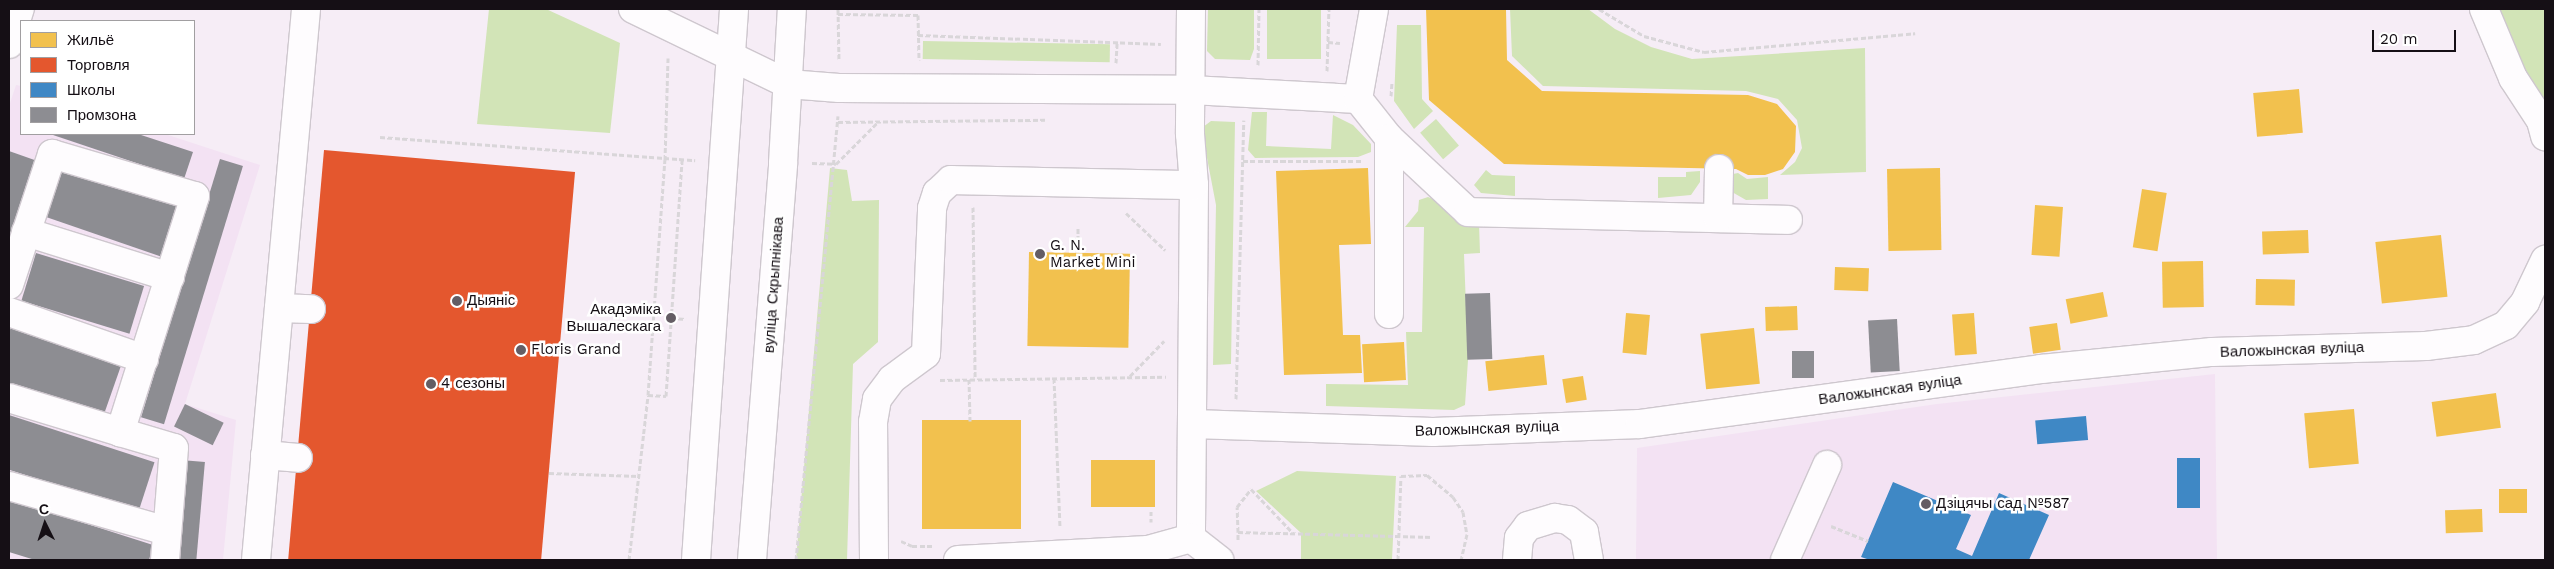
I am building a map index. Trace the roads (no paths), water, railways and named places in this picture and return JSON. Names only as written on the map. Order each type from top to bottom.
[{"type":"street","points":[[9,44],[20,9]]},
{"type":"street","points":[[256,560],[306,9]]},
{"type":"street","points":[[633,9],[788,84],[839,88],[1191,90],[1358,99]]},
{"type":"street","points":[[696,560],[733,57],[734,9]]},
{"type":"street","name":"вуліца Скрыпнікава","points":[[752,560],[792,9]]},
{"type":"street","points":[[1191,9],[1194,184],[1194,424],[1191,538]]},
{"type":"street","points":[[1374,9],[1358,99],[1388,138],[1468,212],[1788,220]]},
{"type":"street","points":[[2484,9],[2513,78],[2541,121],[2545,136]]},
{"type":"street","points":[[1388,138],[1389,314]]},
{"type":"street","points":[[9,285],[52,154],[196,196],[120,432]]},
{"type":"street","points":[[1718,218],[1719,168]]},
{"type":"street","points":[[874,560],[873,422],[877,399],[892,379],[926,354],[932,208],[937,193],[950,180],[1194,184]]},
{"type":"street","points":[[26,232],[170,277]]},
{"type":"street","name":"Валожынская вуліца","points":[[1194,424],[1433,432],[1640,424],[2050,368],[2212,352],[2426,346],[2474,340],[2506,325],[2525,302],[2545,260]]},
{"type":"street","points":[[279,308],[310,309]]},
{"type":"street","points":[[9,312],[144,359]]},
{"type":"street","points":[[9,398],[174,448],[165,560]]},
{"type":"street","points":[[265,455],[298,458]]},
{"type":"street","points":[[1785,560],[1827,465]]},
{"type":"street","points":[[9,486],[167,531]]},
{"type":"street","points":[[1517,560],[1519,538],[1528,526],[1555,518],[1568,520],[1584,532],[1589,560]]},
{"type":"street","points":[[947,553],[1008,558],[1148,550],[1191,538],[1228,551]]},
{"type":"place","name":"G. N. Market Mini","points":[[1040,254]]},
{"type":"place","name":"Дыяніс","points":[[457,301]]},
{"type":"place","name":"Акадэміка Вышалескага","points":[[671,318]]},
{"type":"place","name":"Floris Grand","points":[[521,350]]},
{"type":"place","name":"4 сезоны","points":[[431,384]]},
{"type":"place","name":"Дзіцячы сад №587","points":[[1926,504]]}]
